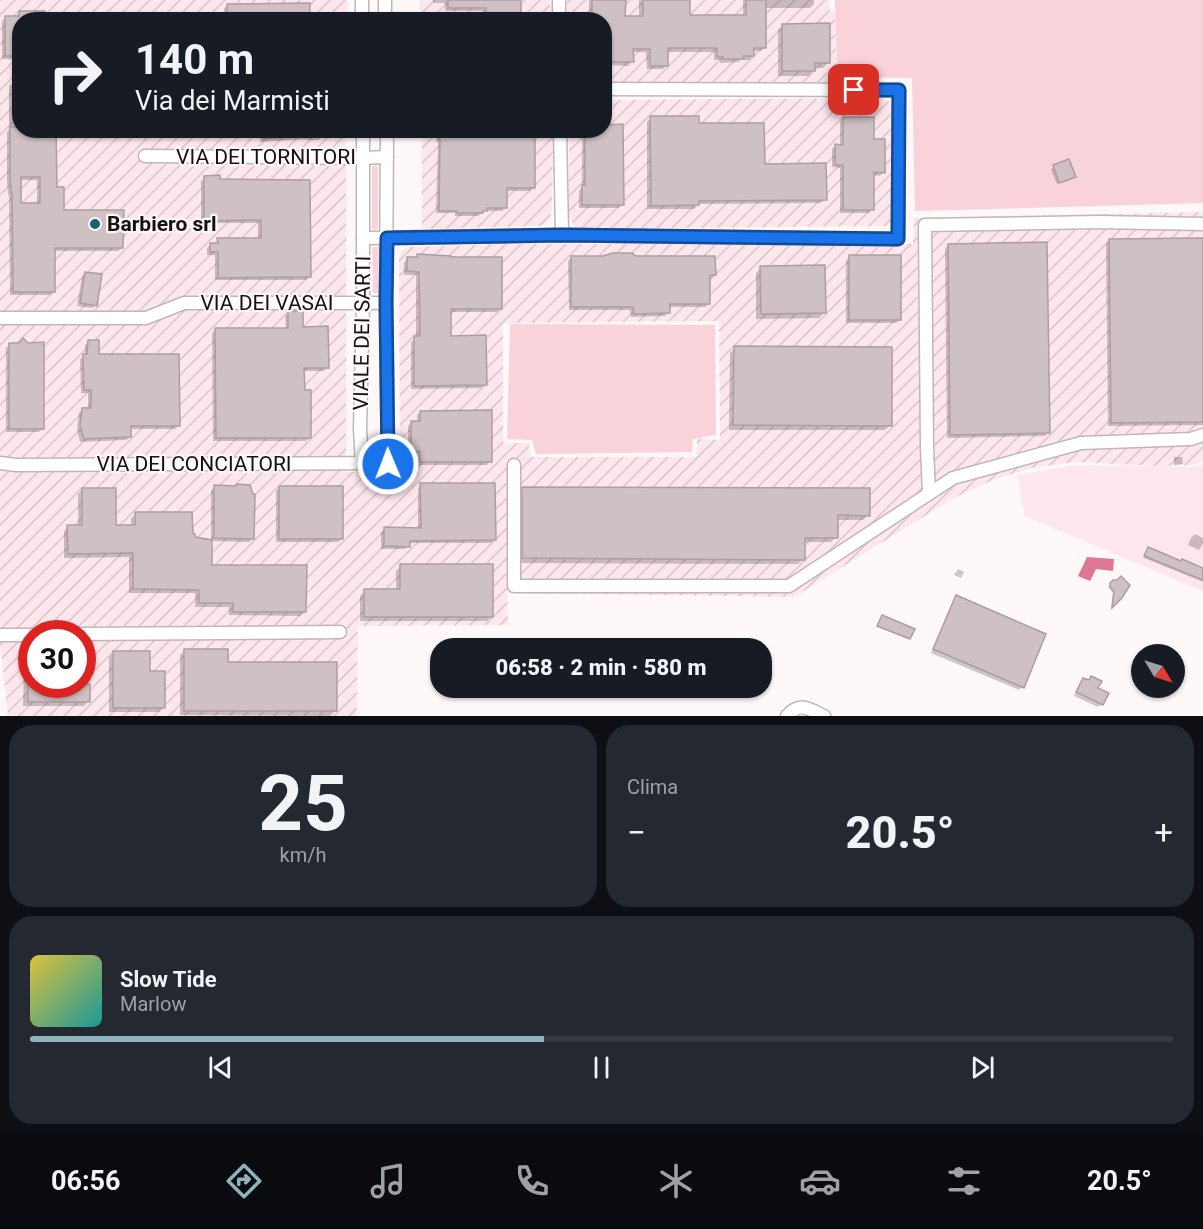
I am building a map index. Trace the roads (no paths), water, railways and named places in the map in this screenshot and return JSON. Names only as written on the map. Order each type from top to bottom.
[{"type":"street","points":[[363,238],[562,235],[898,239],[899,90],[612,89]]},
{"type":"street","name":"VIALE DEI SARTI","points":[[362,464],[360,429],[363,138]]},
{"type":"street","name":"VIALE DEI SARTI","points":[[387,138],[388,464]]},
{"type":"street","points":[[560,138],[562,235]]},
{"type":"street","name":"VIA DEI TORNITORI","points":[[145,156],[387,157]]},
{"type":"street","points":[[929,494],[925,225],[1099,222],[1203,224]]},
{"type":"street","name":"VIA DEI VASAI","points":[[0,318],[146,318],[183,303],[386,303]]},
{"type":"street","points":[[514,465],[514,586],[789,586],[953,478],[1081,443],[1191,439],[1203,435]]},
{"type":"street","name":"VIA DEI CONCIATORI","points":[[0,463],[16,465],[388,464]]},
{"type":"street","points":[[96,634],[340,632]]},
{"type":"street","points":[[0,635],[18,635]]},
{"type":"street","points":[[787,716],[795,708],[806,707],[824,716]]},
{"type":"place","name":"Barbiero srl","points":[[95,224]]}]
